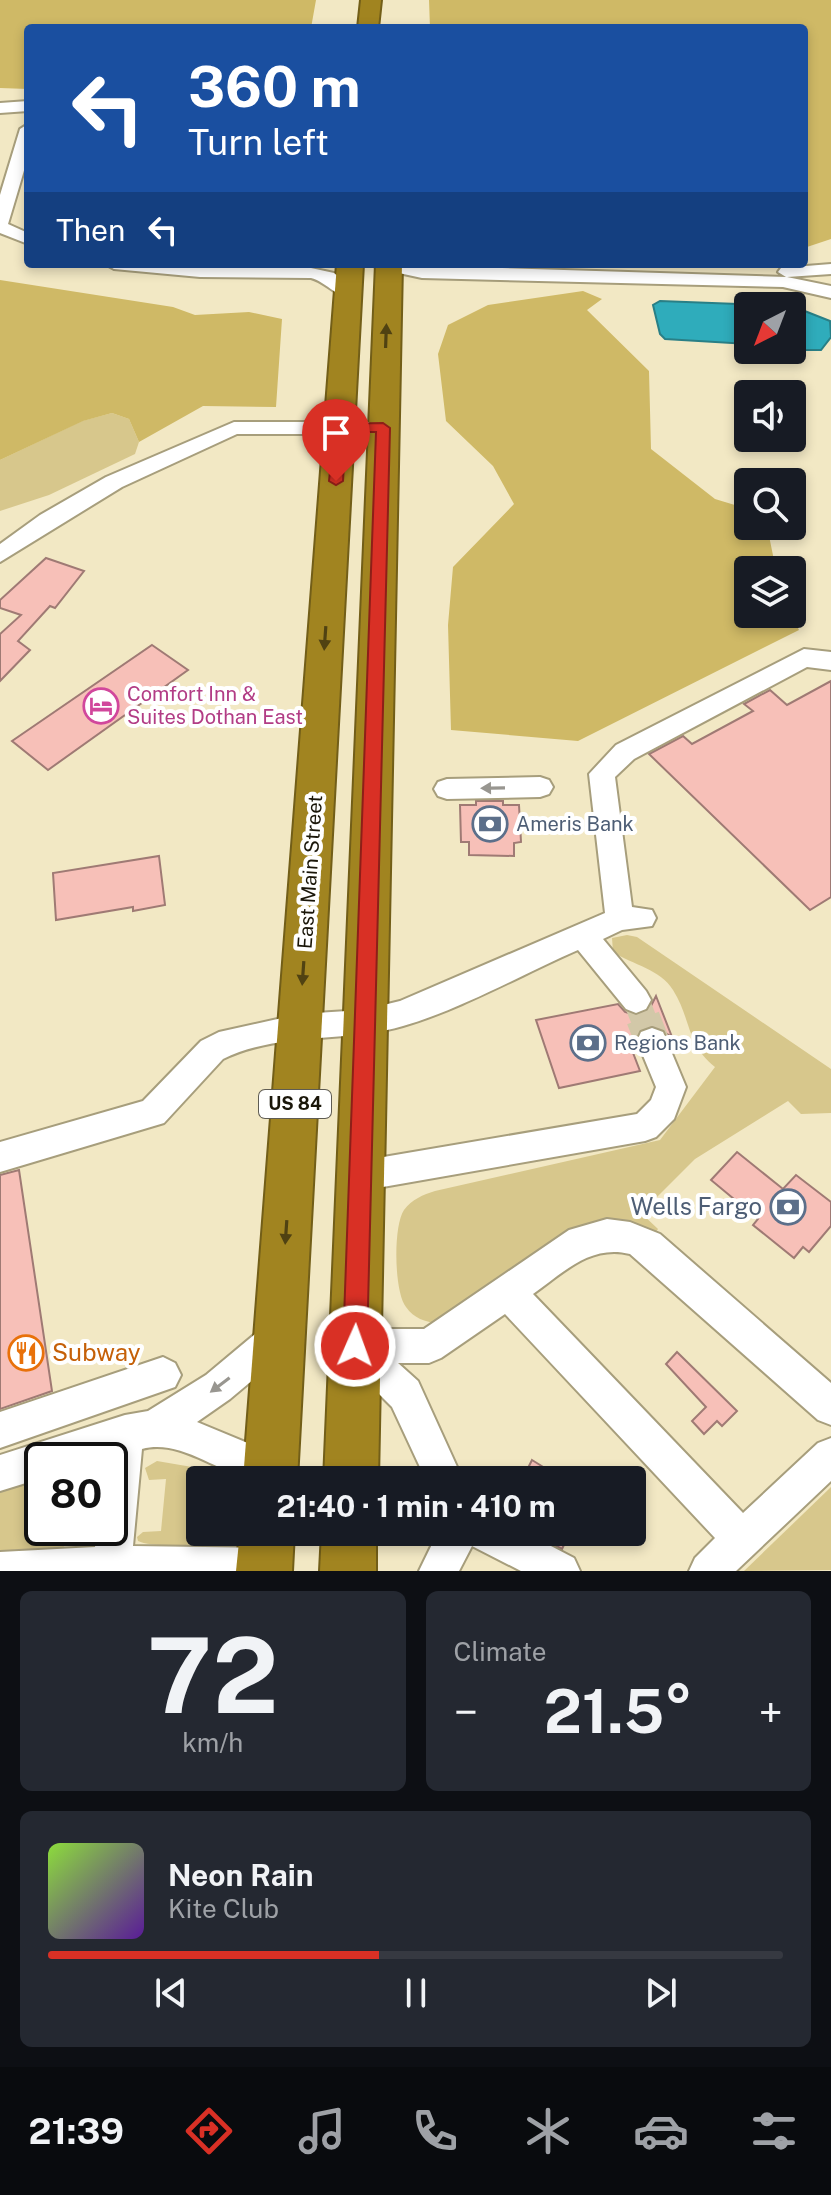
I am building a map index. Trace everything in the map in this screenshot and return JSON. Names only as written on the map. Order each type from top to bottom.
[{"type":"highway","points":[[368,24],[371,0]]},
{"type":"highway","name":"East Main Street","points":[[272,1466],[340,427],[347,271]]},
{"type":"highway","name":"US 84","points":[[351,1466],[387,271]]},
{"type":"highway","points":[[348,1571],[349,1546]]},
{"type":"street","points":[[0,108],[24,106]]},
{"type":"street","points":[[0,226],[24,143]]},
{"type":"street","points":[[0,226],[24,230]]},
{"type":"street","points":[[0,226],[24,237]]},
{"type":"street","points":[[158,268],[200,272],[311,273],[328,277],[347,271],[373,276],[387,271],[831,270],[825,282],[831,292]]},
{"type":"street","points":[[558,268],[783,282],[831,292]]},
{"type":"street","points":[[0,555],[48,520],[114,482],[234,428],[383,428]]},
{"type":"street","points":[[0,1157],[153,1113],[212,1050],[230,1041],[300,1027],[363,1023],[404,1013],[582,935],[631,918],[602,774],[625,752],[804,658],[831,661]]},
{"type":"street","points":[[447,789],[540,787]]},
{"type":"street","points":[[582,935],[636,1000]]},
{"type":"street","points":[[360,1176],[645,1127],[663,1109],[671,1087],[652,1041]]},
{"type":"street","points":[[355,1346],[429,1346],[581,1241],[605,1232],[626,1235],[648,1245],[831,1407]]},
{"type":"street","points":[[506,1291],[742,1539]]},
{"type":"street","points":[[101,1442],[140,1430],[218,1387],[279,1336]]},
{"type":"street","points":[[355,1346],[405,1394],[438,1466]]},
{"type":"street","points":[[0,1430],[163,1375]]},
{"type":"street","points":[[140,1430],[217,1446],[253,1466]]},
{"type":"street","points":[[112,1565],[140,1430]]},
{"type":"street","points":[[708,1571],[831,1456]]},
{"type":"street","points":[[0,1473],[24,1466]]},
{"type":"street","points":[[438,1571],[451,1546]]},
{"type":"street","points":[[512,1546],[561,1571]]},
{"type":"street","points":[[0,1571],[265,1557]]},
{"type":"shaded area","points":[[0,0],[316,0],[312,24],[24,24],[24,89],[0,88]]},
{"type":"shaded area","points":[[429,0],[831,0],[831,239],[808,247],[808,24],[430,24]]},
{"type":"shaded area","points":[[0,280],[173,307],[195,315],[249,312],[282,319],[276,407],[203,406],[139,442],[129,419],[112,413],[83,421],[0,460]]},
{"type":"shaded area","points":[[583,291],[602,299],[587,310],[649,371],[651,449],[715,499],[734,505],[734,540],[770,540],[773,556],[734,556],[734,628],[799,630],[578,741],[451,730],[448,625],[453,567],[514,504],[493,466],[446,421],[438,354],[448,325],[488,305]]},
{"type":"shaded area","points":[[112,413],[129,419],[139,442],[135,454],[49,495],[0,511],[0,460],[82,421]]},
{"type":"shaded area","points":[[637,937],[831,1069],[831,1113],[801,1114],[788,1101],[695,1159],[641,1213],[658,1229],[656,1232],[628,1228],[438,1324],[416,1317],[402,1299],[396,1259],[400,1218],[411,1203],[435,1191],[660,1140],[715,1067],[699,1049],[679,1000],[668,983],[654,972],[613,952],[612,938]]},
{"type":"shaded area","points":[[157,1461],[186,1466],[186,1545],[138,1541],[137,1537],[143,1532],[161,1531],[166,1479],[149,1480],[145,1468]]},
{"type":"shaded area","points":[[24,1483],[24,1546],[65,1546],[60,1550],[0,1556],[0,1490]]},
{"type":"shaded area","points":[[831,1487],[831,1570],[744,1571]]},
{"type":"water","points":[[660,301],[734,304],[734,343],[665,339],[660,334],[653,305]]},
{"type":"water","points":[[806,312],[830,321],[831,337],[821,350],[806,350]]},
{"type":"building","points":[[46,558],[84,571],[55,608],[50,606],[18,641],[30,650],[0,681],[0,634],[21,615],[0,608],[0,600]]},
{"type":"building","name":"Comfort Inn & Suites Dothan East","points":[[152,645],[188,670],[48,770],[12,741]]},
{"type":"building","points":[[831,681],[831,897],[810,910],[649,754],[683,736],[692,744],[753,711],[744,704],[770,690],[787,705]]},
{"type":"building","name":"Ameris Bank","points":[[476,801],[503,801],[503,805],[519,805],[521,842],[514,843],[514,856],[469,855],[469,842],[461,842],[460,805],[476,805]]},
{"type":"building","points":[[159,856],[165,905],[56,920],[53,873]]},
{"type":"building","name":"Regions Bank","points":[[656,996],[672,1037],[653,1025],[638,1031],[635,1044],[630,1045],[640,1071],[559,1088],[536,1020],[618,1004],[625,1012],[637,1016],[649,1010]]},
{"type":"building","name":"Wells Fargo","points":[[737,1152],[783,1189],[796,1175],[831,1202],[831,1226],[809,1252],[803,1247],[794,1258],[753,1225],[758,1219],[711,1180]]},
{"type":"building","points":[[19,1170],[52,1391],[0,1409],[0,1175]]},
{"type":"building","points":[[677,1352],[737,1411],[722,1426],[717,1421],[704,1434],[692,1421],[706,1407],[666,1364]]},
{"type":"tunnel","points":[[636,1000],[644,1020]]},
{"type":"tunnel","points":[[643,1018],[652,1041]]},
{"type":"place","name":"Comfort Inn & Suites Dothan East","points":[[101,706]]},
{"type":"place","name":"Ameris Bank","points":[[490,824]]},
{"type":"place","name":"Regions Bank","points":[[588,1043]]},
{"type":"place","name":"Wells Fargo","points":[[788,1207]]},
{"type":"place","name":"Subway","points":[[26,1353]]},
{"type":"route","points":[[336,481],[340,427],[383,428],[355,1346]]}]
